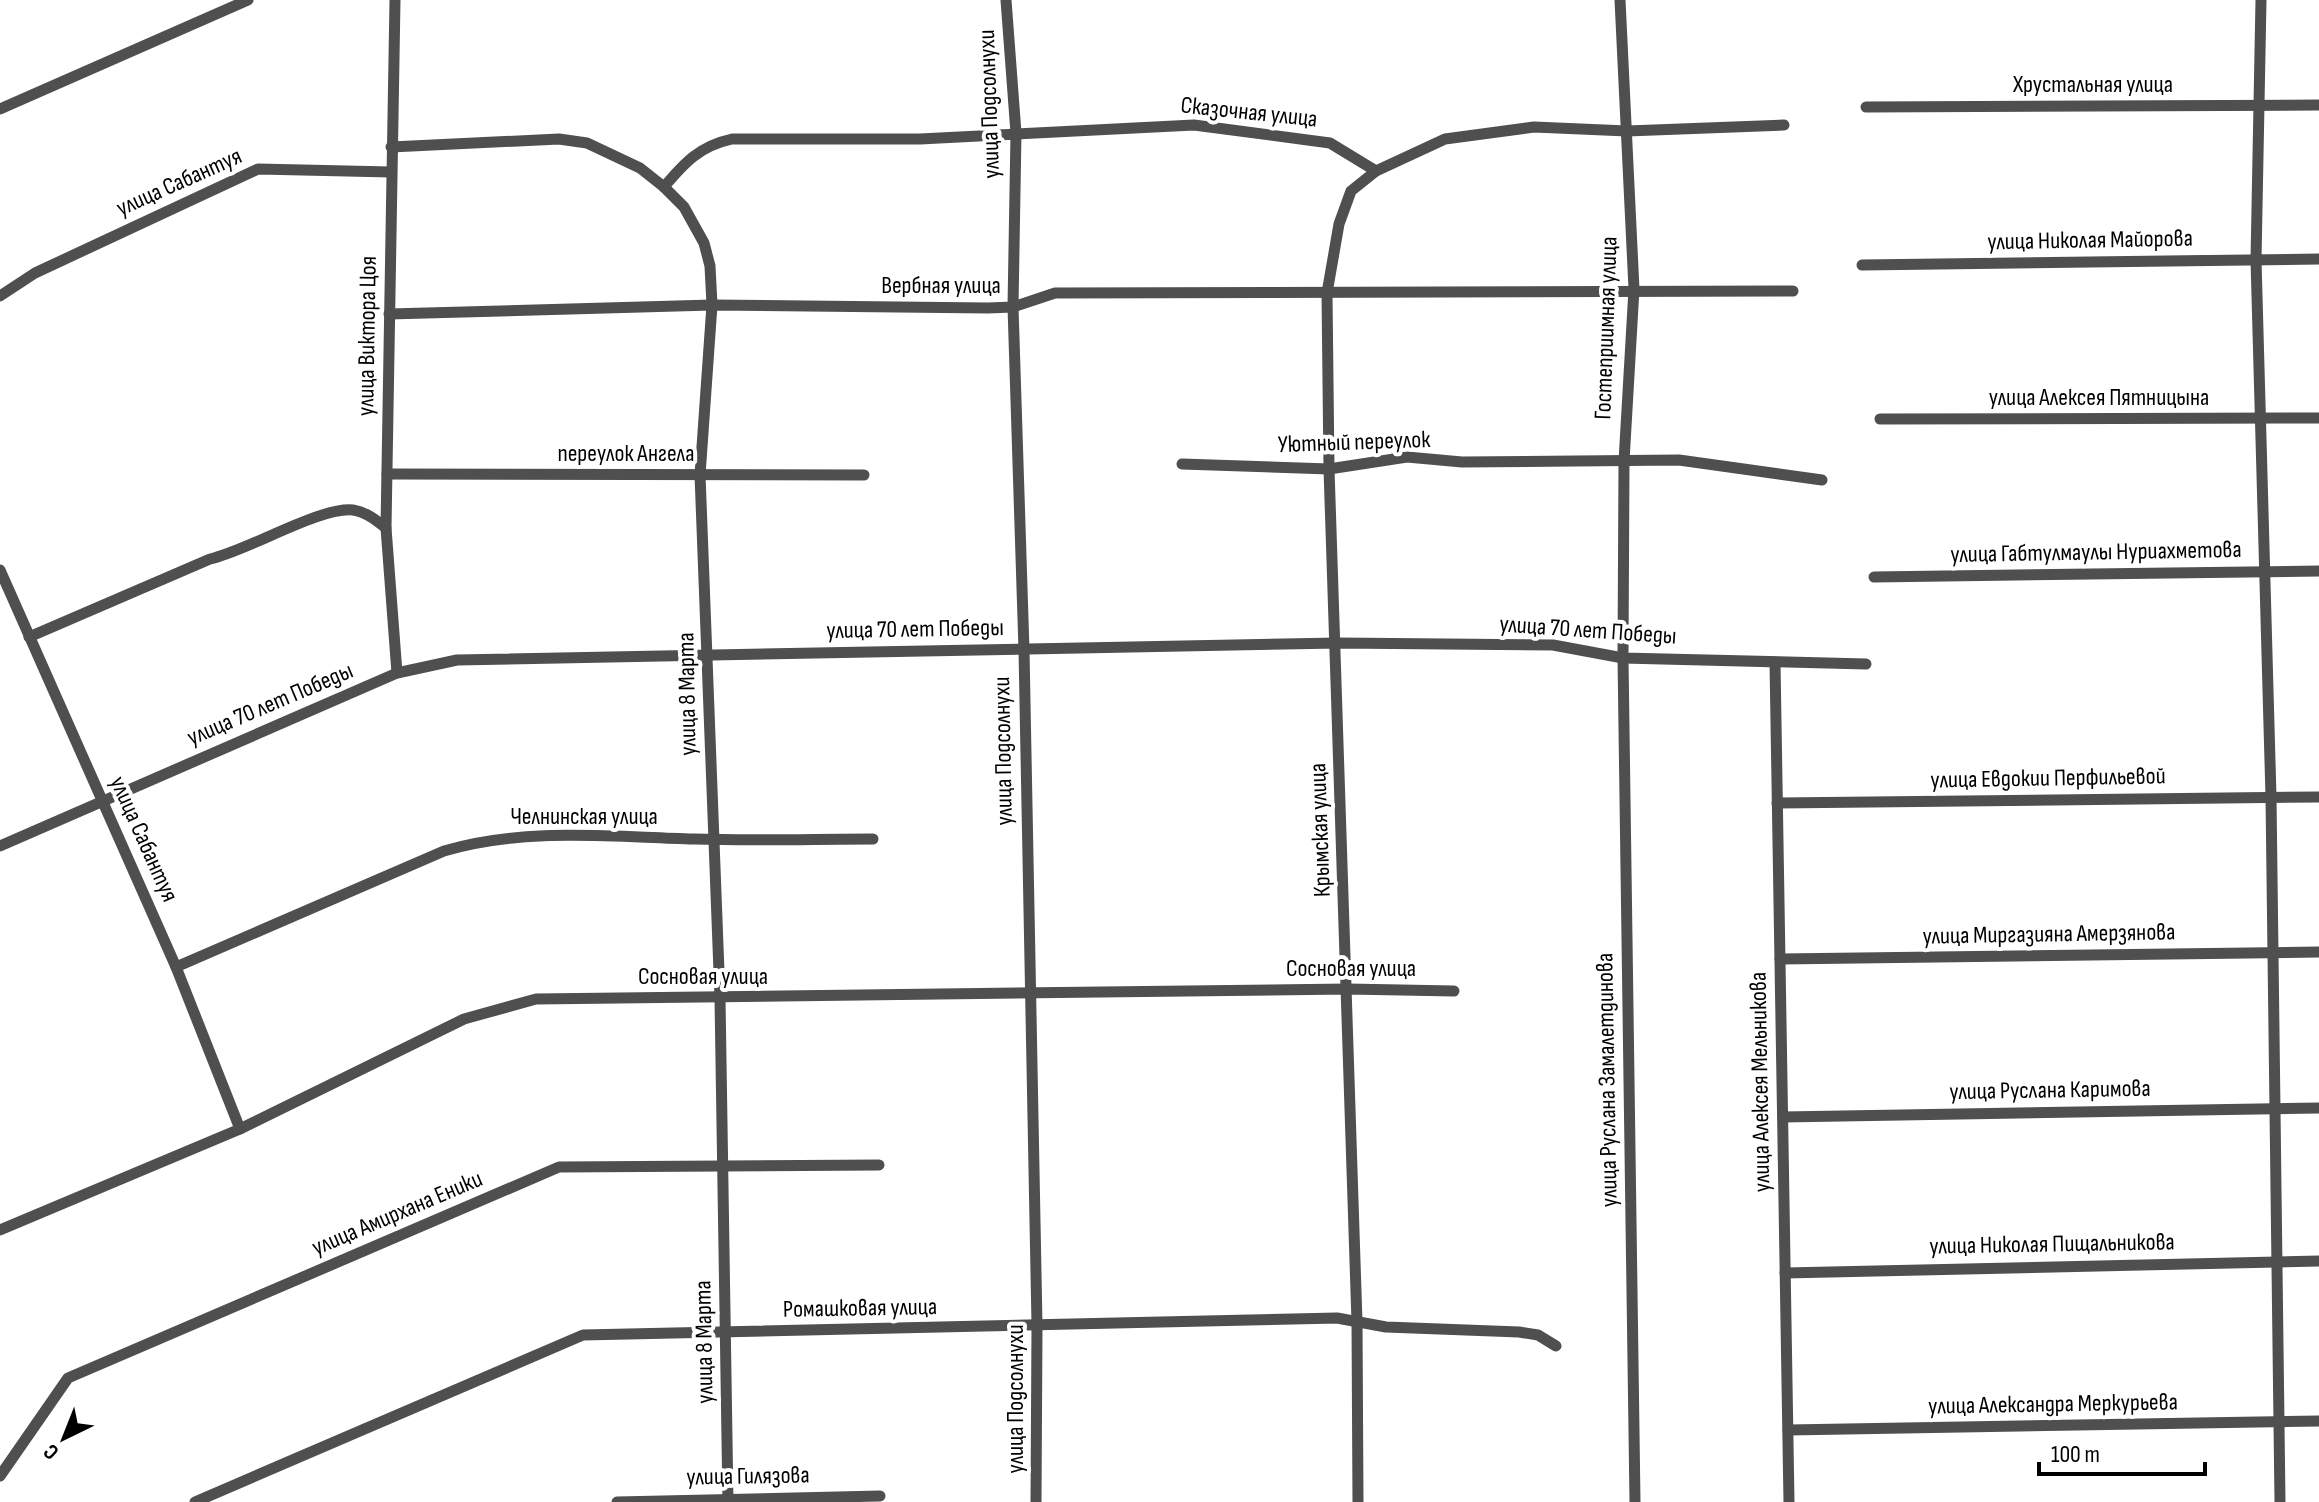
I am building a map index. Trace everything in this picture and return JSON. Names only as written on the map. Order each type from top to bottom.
[{"type":"street","points":[[0,109],[248,0]]},
{"type":"street","name":"улица Виктора Цоя","points":[[395,0],[386,528],[397,673]]},
{"type":"street","name":"улица Подсолнухи","points":[[1006,0],[1016,133],[1013,307],[1024,650],[1028,994],[1037,1325],[1036,1502]]},
{"type":"street","name":"Гостеприимная улица","points":[[1620,0],[1634,289],[1624,461],[1623,658]]},
{"type":"street","points":[[2261,0],[2256,260],[2271,797],[2280,1502]]},
{"type":"street","name":"Хрустальная улица","points":[[1866,107],[2319,105]]},
{"type":"street","name":"Сказочная улица","points":[[664,187],[692,155],[710,144],[732,139],[920,139],[1194,125],[1330,143],[1376,171]]},
{"type":"street","points":[[1376,171],[1445,139],[1534,127],[1627,131],[1784,125]]},
{"type":"street","name":"улица 8 Марта","points":[[391,147],[559,139],[587,143],[640,168],[664,187],[684,207],[704,243],[710,266],[712,305],[700,475],[710,655],[711,840],[720,998],[728,1500]]},
{"type":"street","name":"улица Сабантуя","points":[[0,296],[35,273],[258,169],[391,172]]},
{"type":"street","name":"Крымская улица","points":[[1358,1502],[1357,1322],[1338,643],[1329,469],[1327,293],[1339,224],[1351,191],[1376,171]]},
{"type":"street","name":"улица Николая Майорова","points":[[1862,265],[2319,259]]},
{"type":"street","name":"Вербная улица","points":[[389,314],[712,305],[1013,307],[1055,293],[1634,289],[1793,291]]},
{"type":"street","name":"улица Алексея Пятницына","points":[[1880,419],[2319,418]]},
{"type":"street","name":"Уютный переулок","points":[[1182,464],[1329,469],[1407,457],[1462,462],[1679,460],[1822,480]]},
{"type":"street","name":"переулок Ангела","points":[[387,474],[864,475]]},
{"type":"street","points":[[29,637],[210,559],[237,553],[324,515],[356,510],[386,528]]},
{"type":"street","name":"улица Сабантуя","points":[[0,570],[176,967],[240,1129]]},
{"type":"street","name":"улица Габтулмаулы Нуриахметова","points":[[1874,577],[2319,571]]},
{"type":"street","name":"улица 70 лет Победы","points":[[0,846],[397,673],[457,660],[1338,643],[1553,645],[1623,658],[1866,664]]},
{"type":"street","name":"улица Руслана Замалетдинова","points":[[1623,658],[1635,1502]]},
{"type":"street","name":"улица Алексея Мельникова","points":[[1775,662],[1789,1502]]},
{"type":"street","name":"улица Евдокии Перфильевой","points":[[1777,803],[2319,797]]},
{"type":"street","name":"Челнинская улица","points":[[176,967],[444,851],[481,840],[520,834],[711,840],[873,839]]},
{"type":"street","name":"улица Миргазияна Амерзянова","points":[[1780,959],[2319,952]]},
{"type":"street","name":"Сосновая улица","points":[[0,1230],[240,1129],[464,1019],[501,1006],[536,999],[1348,989],[1454,991]]},
{"type":"street","name":"улица Руслана Каримова","points":[[1783,1117],[2319,1108]]},
{"type":"street","name":"улица Амирхана Еники","points":[[0,1476],[68,1378],[559,1167],[879,1165]]},
{"type":"street","name":"улица Николая Пищальникова","points":[[1785,1273],[2319,1261]]},
{"type":"street","name":"Ромашковая улица","points":[[195,1502],[583,1335],[1337,1318],[1386,1327],[1519,1332],[1538,1335],[1556,1346]]},
{"type":"street","name":"улица Александра Меркурьева","points":[[1788,1430],[2319,1421]]},
{"type":"street","name":"улица Гилязова","points":[[617,1502],[880,1496]]}]
